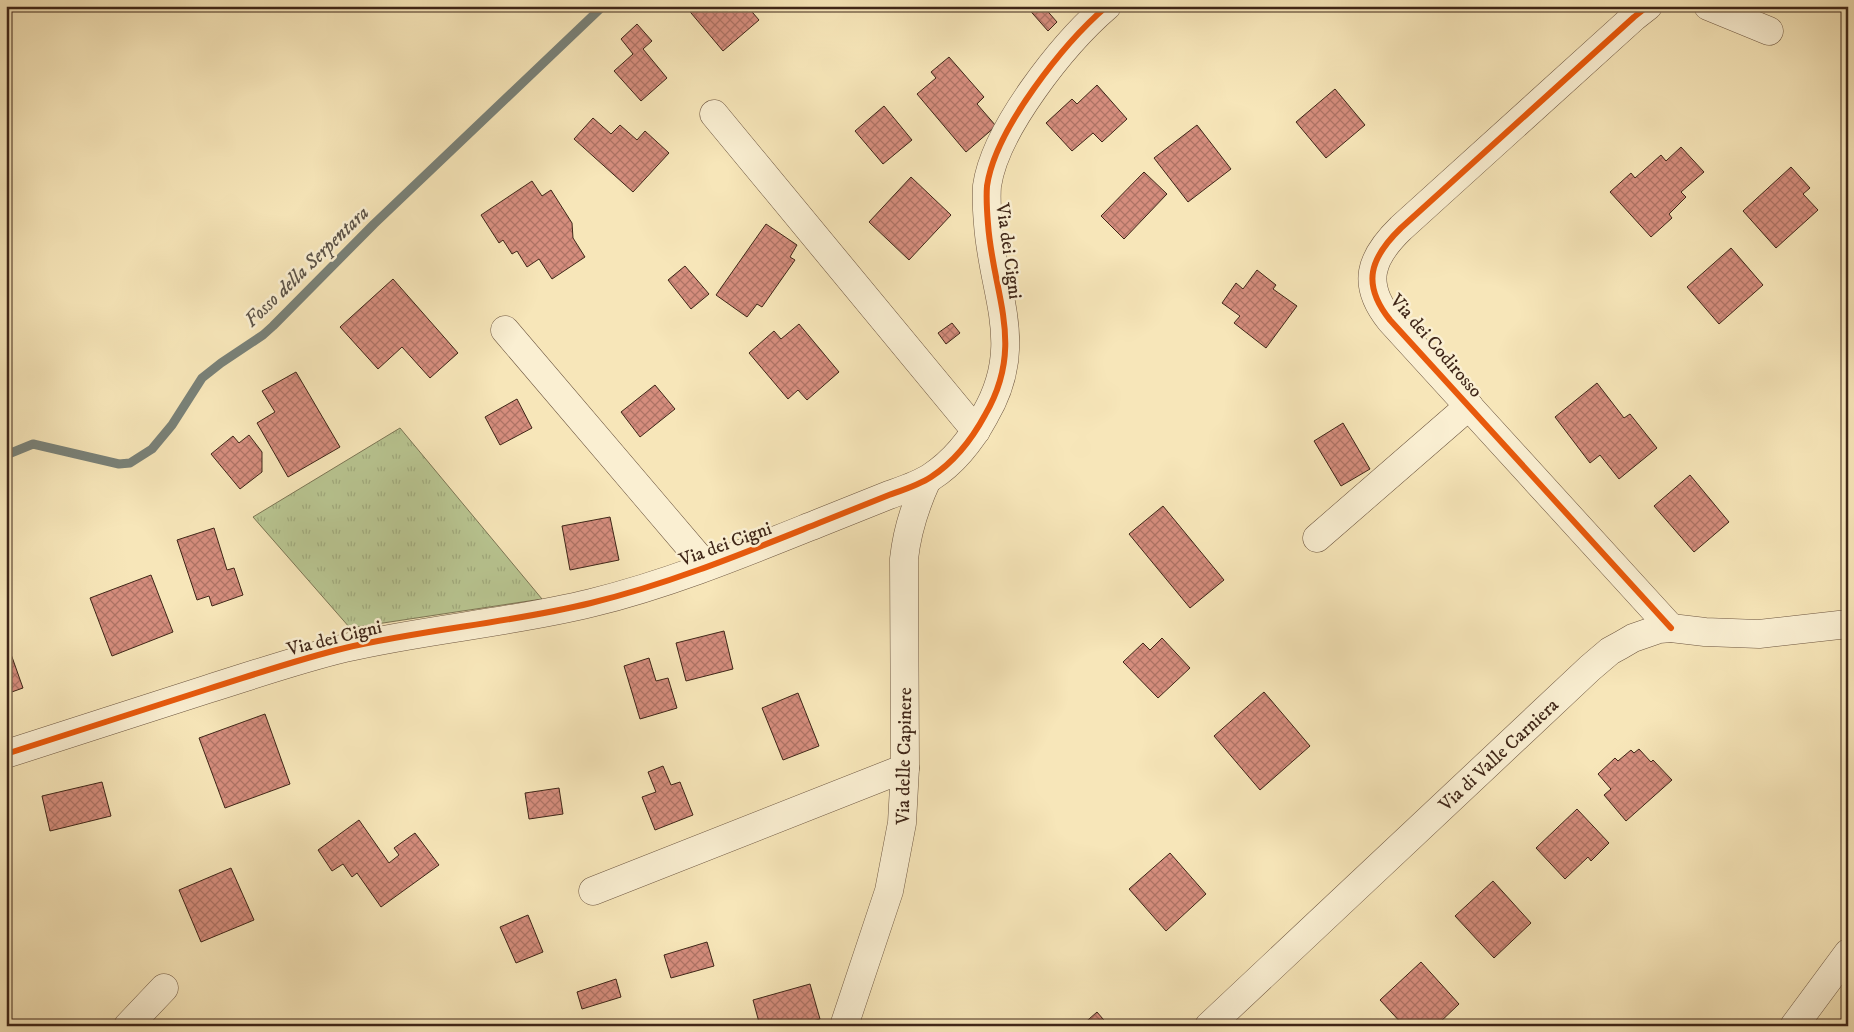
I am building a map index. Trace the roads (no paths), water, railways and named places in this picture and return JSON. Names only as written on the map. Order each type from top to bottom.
[{"type":"street","name":"Via dei Cigni","points":[[6,754],[280,666],[346,648],[388,638],[548,612],[587,604],[649,587],[926,480],[956,456],[976,431],[991,405],[1000,380],[1005,353],[1005,318],[988,224],[988,185],[994,163],[1007,133],[1038,85],[1078,35],[1107,6]]},
{"type":"street","name":"Via dei Codirosso","points":[[1648,6],[1402,228],[1385,246],[1372,273],[1373,287],[1382,310],[1671,628]]},
{"type":"street","points":[[1708,6],[1769,31]]},
{"type":"street","points":[[714,114],[976,431]]},
{"type":"street","points":[[505,330],[706,566]]},
{"type":"street","points":[[1317,538],[1469,406]]},
{"type":"street","name":"Via delle Capinere","points":[[844,1026],[892,878],[902,824],[905,768],[904,559],[908,531],[926,480]]},
{"type":"street","name":"Via di Valle Carniera","points":[[1209,1026],[1600,659],[1633,638],[1659,629],[1671,628],[1750,635],[1817,629],[1848,624]]},
{"type":"street","points":[[592,891],[905,768]]},
{"type":"street","points":[[1794,1026],[1848,953]]},
{"type":"street","points":[[128,1026],[164,988]]},
{"type":"waterway","name":"Fosso della Serpentara","points":[[6,455],[33,444],[119,464],[130,463],[152,449],[172,425],[202,378],[273,326],[374,224],[603,6]]}]
